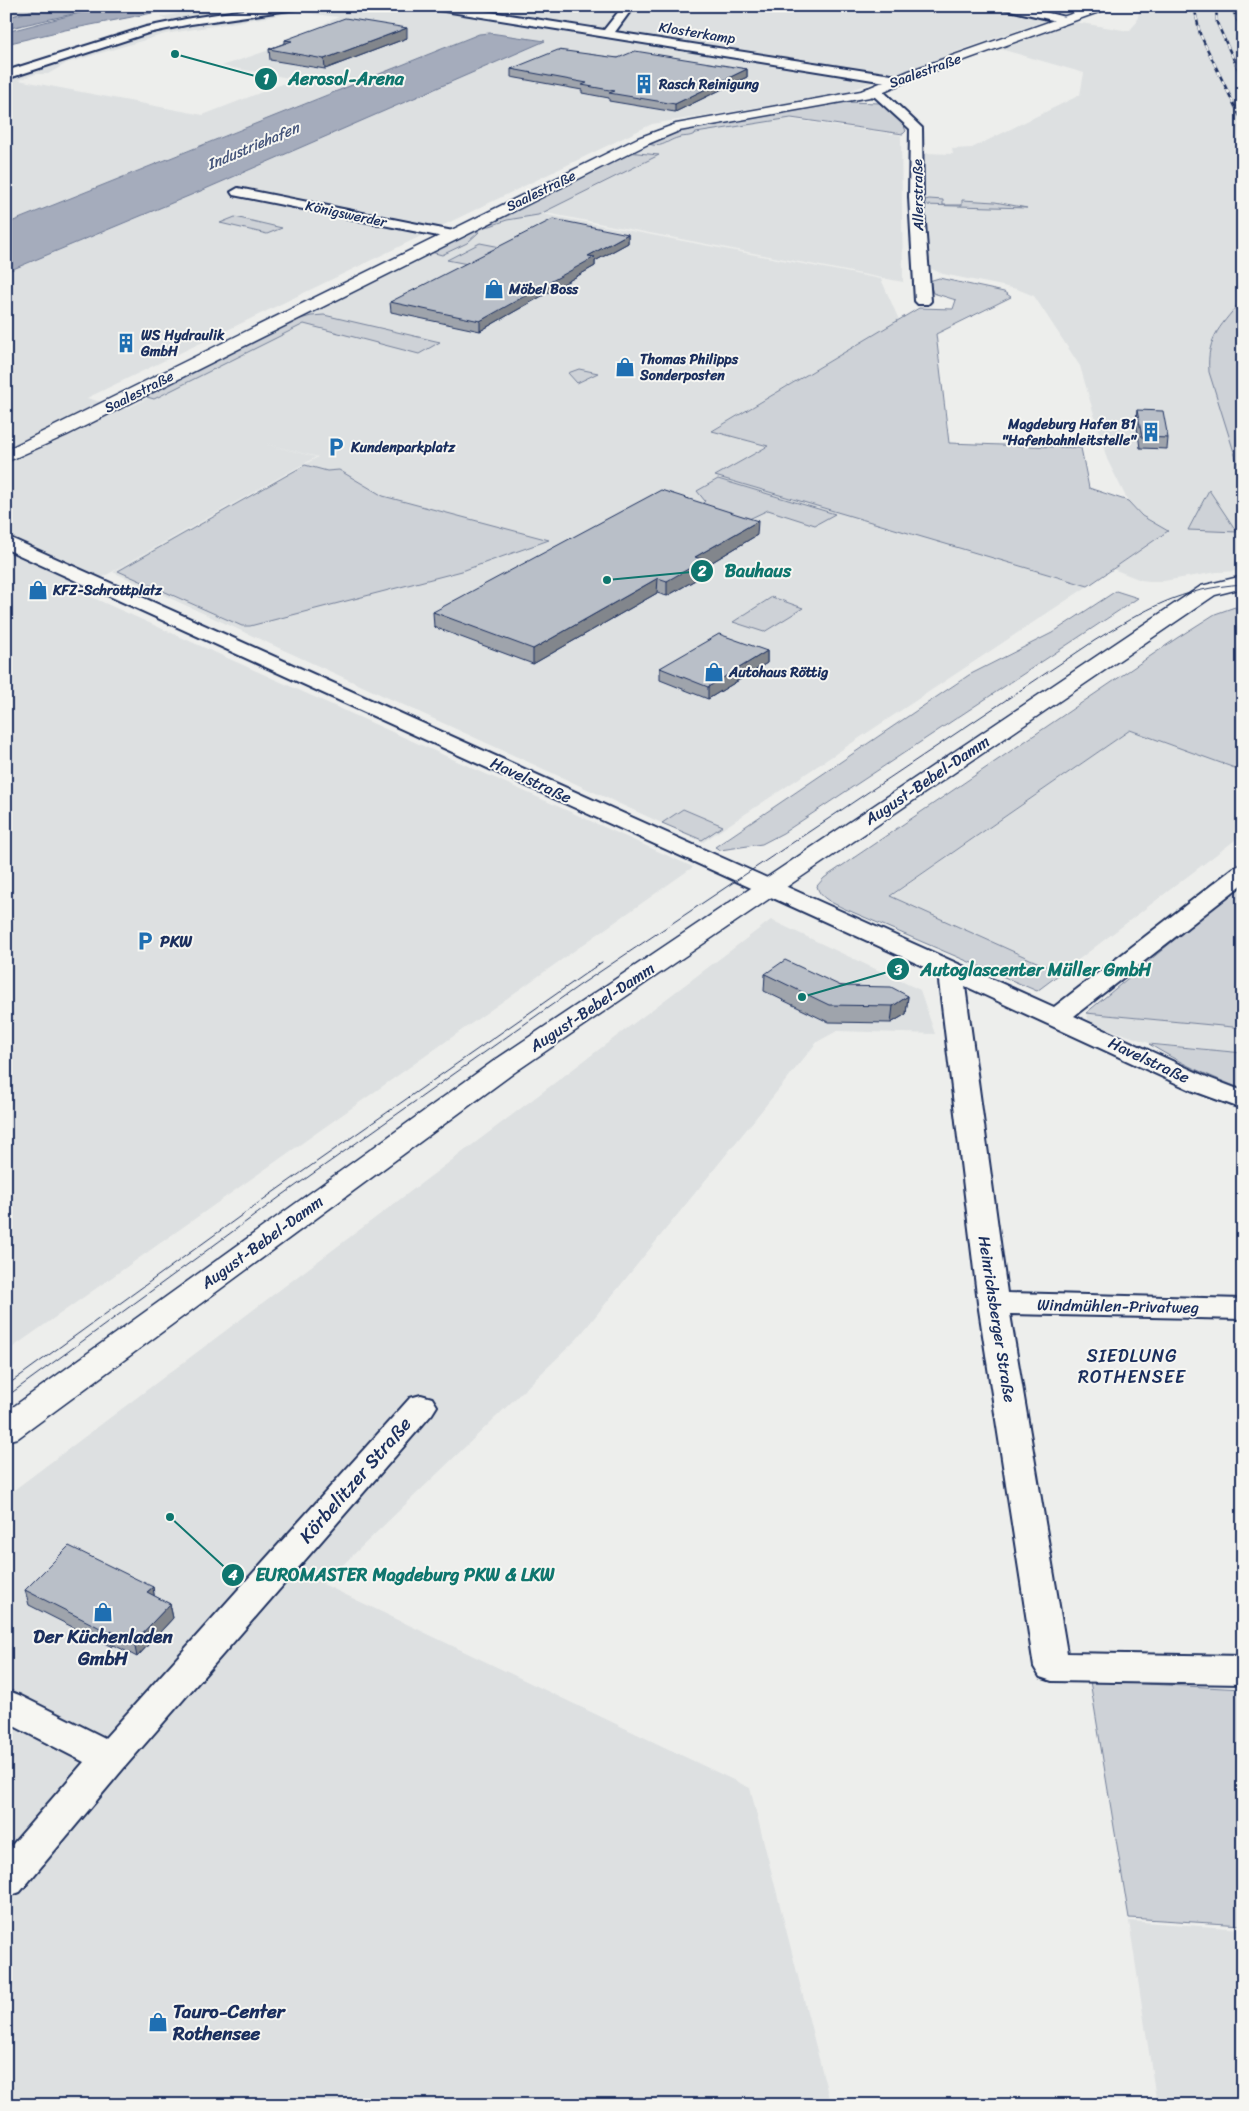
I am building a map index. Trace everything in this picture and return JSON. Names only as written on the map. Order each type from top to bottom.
[{"type":"main road","name":"Saalestraße","points":[[6,457],[62,431],[643,141],[676,128],[870,92],[898,80],[1106,6]]},
{"type":"main road","name":"August-Bebel-Damm","points":[[6,1429],[505,1066],[1190,603],[1239,587]]},
{"type":"street","points":[[6,75],[146,30],[191,21],[296,6]]},
{"type":"street","name":"Klosterkamp","points":[[432,6],[898,80]]},
{"type":"street","points":[[607,34],[629,6]]},
{"type":"street","points":[[1005,6],[1065,20]]},
{"type":"street","name":"Allerstraße","points":[[870,92],[879,94],[912,122],[916,128],[916,197],[923,301]]},
{"type":"street","name":"Allerstraße","points":[[851,97],[888,103]]},
{"type":"street","name":"Königswerder","points":[[238,192],[453,235]]},
{"type":"street","name":"Havelstraße","points":[[6,542],[770,887],[1200,1084],[1243,1101]]},
{"type":"street","points":[[1056,1018],[1243,872]]},
{"type":"street","name":"Heinrichsberger Straße","points":[[950,970],[993,1303],[1052,1667],[1243,1670]]},
{"type":"street","name":"Windmühlen-Privatweg","points":[[993,1303],[1243,1309]]},
{"type":"street","name":"Körbelitzer Straße","points":[[6,1880],[110,1758],[421,1406]]},
{"type":"street","points":[[6,1705],[110,1758]]},
{"type":"shaded area","points":[[6,6],[47,6],[6,18]]},
{"type":"shaded area","points":[[219,6],[1090,6],[972,46],[838,95],[652,124],[87,398],[126,409],[517,209],[881,279],[899,320],[713,430],[768,446],[716,476],[1088,586],[703,842],[113,572],[318,457],[265,444],[316,457],[78,591],[693,867],[6,1352],[6,272],[203,190],[545,41],[490,33],[479,34],[10,222],[6,221],[6,79],[133,37],[181,27],[160,17]],"holes":[[[297,12],[339,17],[323,24],[337,27],[222,66],[295,79],[203,115],[18,80],[36,74],[48,74],[67,63],[165,34]]]},
{"type":"shaded area","points":[[1140,6],[1243,6],[1243,571],[1217,572],[1158,582],[1141,580],[1113,569],[1168,531],[1142,516],[1128,501],[1107,459],[1080,366],[1034,296],[1017,289],[943,274],[927,267],[924,198],[924,153],[953,154],[952,149],[972,148],[1080,95],[1084,73],[997,48],[1075,22],[1129,31],[1137,22]]},
{"type":"shaded area","points":[[841,102],[881,103],[903,124],[906,131],[903,134],[791,118],[696,133],[676,138],[661,145],[646,143],[693,127]]},
{"type":"shaded area","points":[[766,116],[901,135],[903,282],[520,208],[649,143]]},
{"type":"shaded area","points":[[627,152],[659,155],[538,215],[483,226]]},
{"type":"shaded area","points":[[925,200],[943,200],[943,205],[962,205],[962,200],[995,202],[1027,208],[923,205]]},
{"type":"shaded area","points":[[235,217],[282,228],[267,234],[220,223]]},
{"type":"shaded area","points":[[470,231],[479,232],[467,243],[442,255],[431,252]]},
{"type":"shaded area","points":[[480,243],[511,249],[478,266],[447,260]]},
{"type":"shaded area","points":[[939,278],[1004,292],[1011,297],[936,334],[949,443],[1081,448],[1089,488],[1128,501],[1142,516],[1168,531],[1088,586],[715,476],[768,446],[712,431],[919,308],[953,309],[956,300],[933,293],[929,281]]},
{"type":"shaded area","points":[[1243,298],[1243,481],[1209,372],[1209,359],[1210,349],[1217,331]]},
{"type":"shaded area","points":[[324,315],[440,342],[419,354],[304,324],[154,399],[147,397],[155,390],[297,320]]},
{"type":"shaded area","points":[[579,369],[598,373],[577,383],[568,373]]},
{"type":"shaded area","points":[[305,465],[327,471],[339,470],[383,496],[549,540],[462,571],[250,626],[242,626],[118,571]]},
{"type":"shaded area","points":[[718,479],[835,514],[815,525],[768,510],[747,520],[702,504],[705,501],[697,491]]},
{"type":"shaded area","points":[[1209,490],[1237,532],[1188,530]]},
{"type":"shaded area","points":[[1116,591],[1138,598],[783,833],[762,844],[720,850],[715,847],[969,675],[1052,633]]},
{"type":"shaded area","points":[[772,597],[803,608],[764,632],[733,622]]},
{"type":"shaded area","points":[[1235,607],[1243,622],[1243,771],[1130,730],[890,896],[1061,973],[1037,991],[843,908],[827,900],[818,890],[817,886],[824,878],[1177,638],[1215,614]]},
{"type":"shaded area","points":[[1130,730],[1243,771],[1243,834],[1061,973],[890,897]]},
{"type":"shaded area","points":[[683,809],[723,826],[702,840],[662,823]]},
{"type":"shaded area","points":[[1243,883],[1243,1028],[1086,1013]]},
{"type":"shaded area","points":[[771,920],[920,990],[935,1034],[837,1031],[817,1042],[577,1339],[323,1584],[750,1788],[829,2098],[826,2105],[6,2105],[6,1496]]},
{"type":"shaded area","points":[[1086,1013],[1243,1028],[1243,1053],[1149,1043],[1089,1022]]},
{"type":"shaded area","points":[[1149,1044],[1243,1053],[1243,1089],[1194,1069]]},
{"type":"shaded area","points":[[1090,1681],[1243,1689],[1243,1925],[1129,1918]]},
{"type":"shaded area","points":[[1129,1921],[1243,1929],[1243,2105],[1157,2105]]},
{"type":"water","points":[[47,6],[188,6],[65,30],[6,44],[6,32],[95,9],[6,29],[6,18]]},
{"type":"water","name":"Industriehafen","points":[[490,33],[545,41],[203,190],[6,272],[6,224],[479,34]]},
{"type":"building","points":[[345,18],[407,28],[324,59],[269,49],[292,41],[285,40]]},
{"type":"building","name":"Rasch Reinigung","points":[[558,50],[618,58],[635,51],[747,69],[675,104],[609,93],[615,91],[582,85],[587,83],[511,69]]},
{"type":"building","name":"Möbel Boss","points":[[553,219],[628,234],[588,256],[595,257],[480,321],[390,302]]},
{"type":"building","points":[[1137,410],[1163,411],[1168,438],[1142,437]]},
{"type":"building","points":[[661,490],[758,521],[695,557],[704,560],[667,581],[658,578],[533,649],[433,612]]},
{"type":"building","points":[[719,634],[767,651],[708,687],[660,668]]},
{"type":"building","points":[[785,960],[841,986],[891,987],[908,996],[893,1006],[829,1005],[765,974]]},
{"type":"building","name":"Der Küchenladen GmbH","points":[[69,1546],[153,1587],[147,1592],[170,1604],[134,1642],[111,1631],[110,1633],[25,1590]]},
{"type":"tram line","points":[[6,1397],[284,1194],[580,985],[1094,641],[1164,602],[1200,590],[1243,584]]},
{"type":"tram line","points":[[6,1386],[275,1191],[602,962]]},
{"type":"railway","points":[[1194,6],[1200,34],[1243,123]]},
{"type":"railway","points":[[1216,6],[1217,23],[1243,80]]},
{"type":"railway","points":[[1231,6],[1243,33]]},
{"type":"place","name":"Aerosol-Arena","points":[[175,54]]},
{"type":"place","name":"Rasch Reinigung","points":[[644,84]]},
{"type":"place","name":"Möbel Boss","points":[[494,289]]},
{"type":"place","name":"WS Hydraulik GmbH","points":[[126,343]]},
{"type":"place","name":"Thomas Philipps Sonderposten","points":[[625,367]]},
{"type":"place","name":"Magdeburg Hafen B1 \"Hafenbahnleitstelle\"","points":[[1151,432]]},
{"type":"place","name":"Kundenparkplatz","points":[[336,447]]},
{"type":"place","name":"Bauhaus","points":[[607,580]]},
{"type":"place","name":"KFZ-Schrottplatz","points":[[38,590]]},
{"type":"place","name":"Autohaus Röttig","points":[[714,672]]},
{"type":"place","name":"PKW","points":[[145,941]]},
{"type":"place","name":"Autoglascenter Müller GmbH","points":[[802,997]]},
{"type":"place","name":"EUROMASTER Magdeburg PKW & LKW","points":[[170,1517]]},
{"type":"place","name":"Der Küchenladen GmbH","points":[[103,1612]]},
{"type":"place","name":"Tauro-Center Rothensee","points":[[158,2022]]},
{"type":"district","name":"SIEDLUNG ROTHENSEE","points":[[1132,1366]]}]
